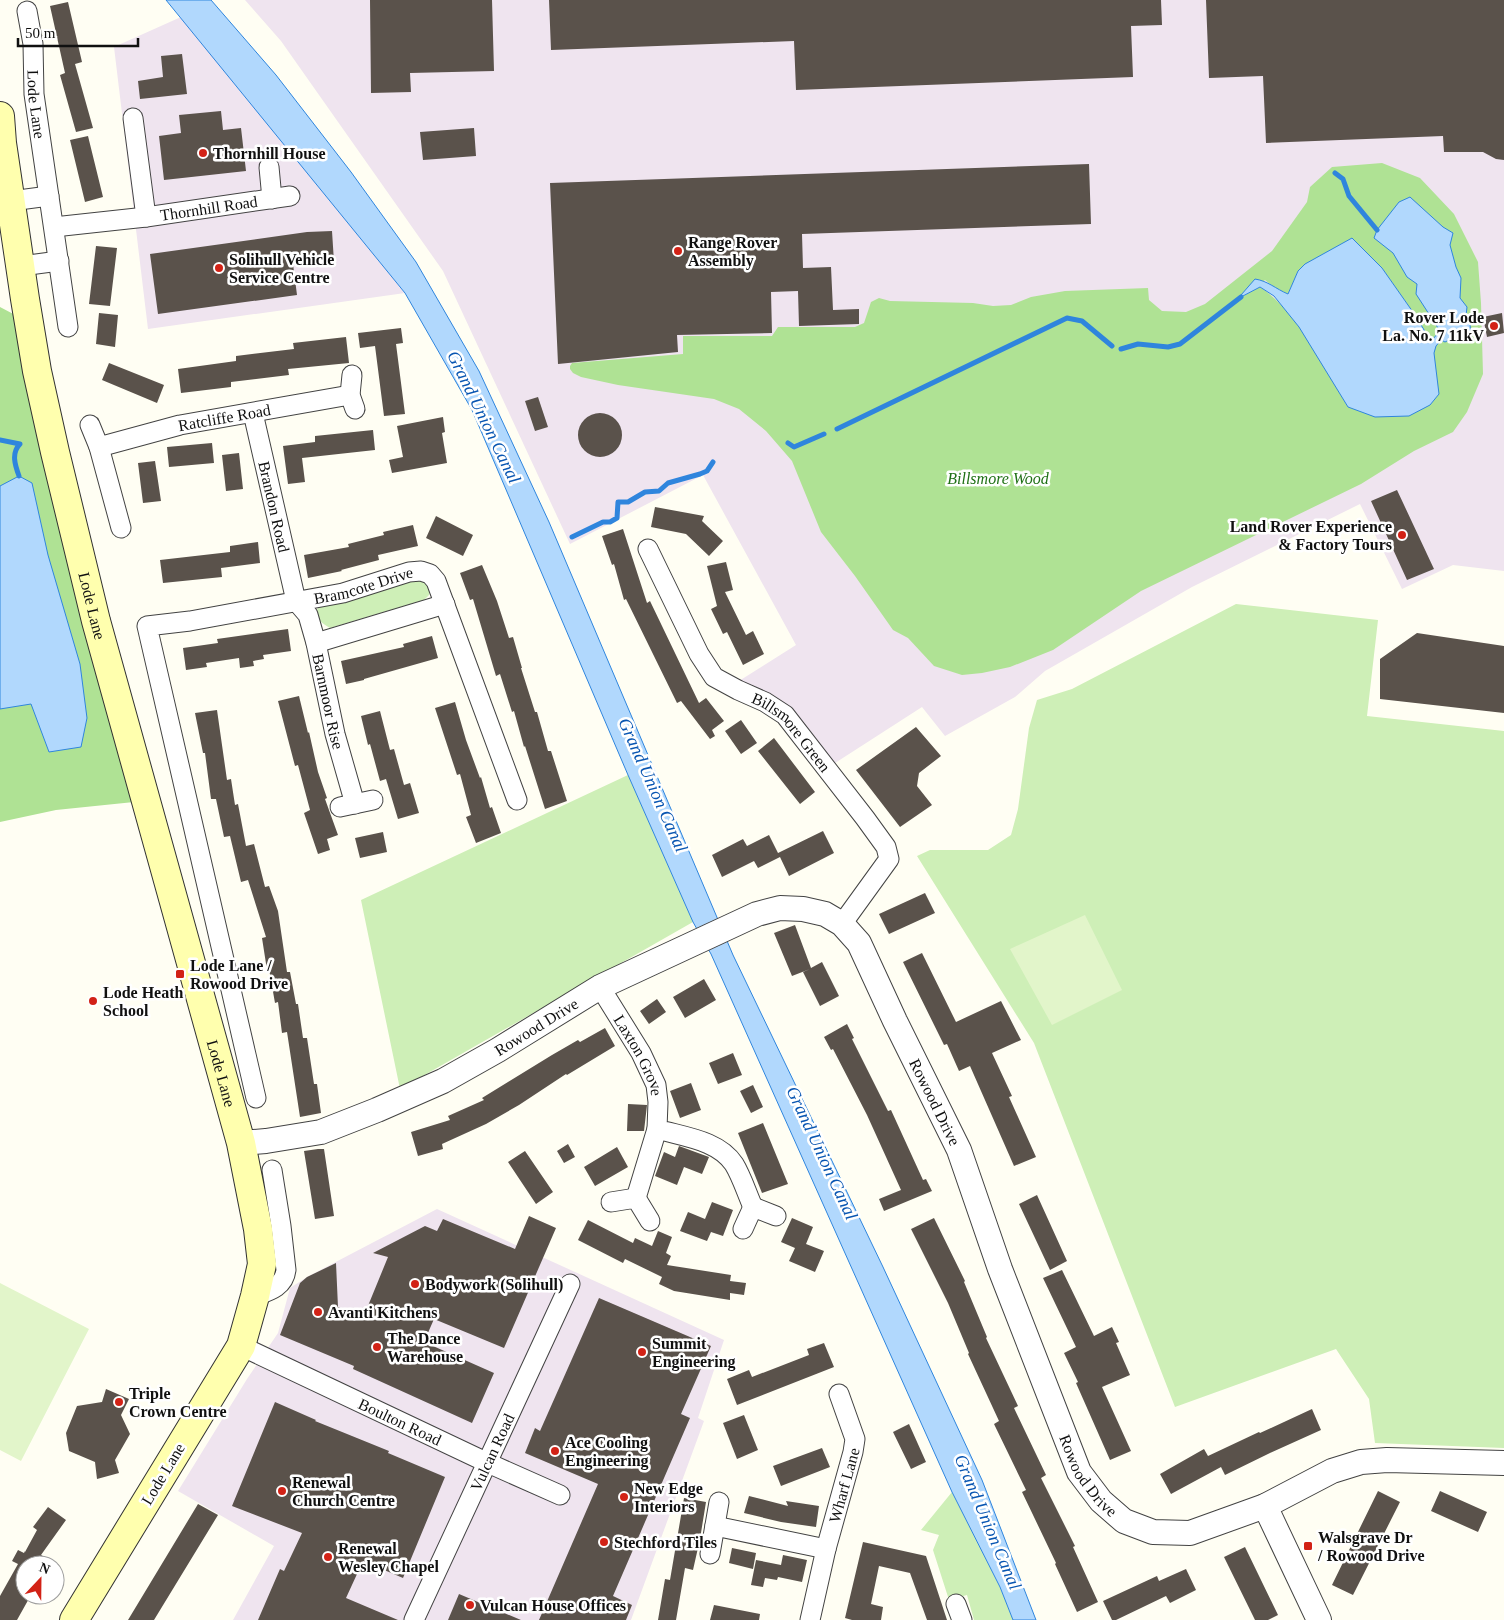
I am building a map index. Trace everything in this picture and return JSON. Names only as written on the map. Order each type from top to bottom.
[{"type":"main road","name":"Lode Lane","points":[[1,134],[37,371],[54,452],[96,621],[241,1143],[258,1229],[262,1264],[241,1346],[74,1620]]},
{"type":"street","name":"Lode Lane","points":[[28,12],[33,44],[34,94],[68,327]]},
{"type":"street","name":"Thornhill Road","points":[[132,118],[146,218]]},
{"type":"street","name":"Thornhill Road","points":[[54,228],[146,218],[281,198],[269,167]]},
{"type":"street","points":[[11,201],[49,196]]},
{"type":"street","points":[[21,266],[59,262]]},
{"type":"street","name":"Ratcliffe Road","points":[[99,447],[180,424],[252,413],[353,402],[352,375]]},
{"type":"street","name":"Brandon Road","points":[[252,413],[296,601]]},
{"type":"street","points":[[90,425],[99,447],[121,528]]},
{"type":"street","name":"Billsmore Green","points":[[648,549],[699,654],[714,677],[765,702],[785,715],[886,847],[889,859],[842,924]]},
{"type":"street","name":"Bramcote Drive","points":[[147,626],[190,621],[343,593],[409,572],[421,571],[430,574],[436,581],[445,604],[517,800]]},
{"type":"street","name":"Barnmoor Rise","points":[[296,601],[308,615],[316,642],[348,806],[374,800]]},
{"type":"street","points":[[316,642],[445,604]]},
{"type":"street","name":"Lode Lane","points":[[147,626],[256,1098]]},
{"type":"street","name":"Rowood Drive","points":[[241,1143],[321,1132],[377,1110],[443,1080],[498,1050],[600,987],[757,914],[780,908],[803,909],[825,914],[842,924],[858,943],[894,1021],[959,1150],[1000,1269],[1079,1472],[1101,1501],[1124,1521],[1154,1532],[1190,1533],[1265,1506],[1332,1471],[1361,1462],[1387,1460],[1504,1463]]},
{"type":"street","points":[[184,940],[204,931],[215,922]]},
{"type":"street","name":"Laxton Grove","points":[[600,987],[641,1053],[656,1085],[658,1102],[657,1129],[636,1198]]},
{"type":"street","points":[[657,1129],[710,1144],[723,1151],[734,1165],[753,1208],[776,1216]]},
{"type":"street","points":[[255,1296],[276,1288],[285,1276],[286,1270],[272,1170]]},
{"type":"street","points":[[611,1202],[636,1198],[650,1221]]},
{"type":"street","points":[[742,1229],[753,1208]]},
{"type":"street","name":"Vulcan Road","points":[[414,1620],[570,1284]]},
{"type":"street","name":"Boulton Road","points":[[241,1346],[560,1495]]},
{"type":"street","name":"Wharf Lane","points":[[810,1620],[826,1549],[855,1439],[838,1394]]},
{"type":"street","points":[[710,1554],[719,1502]]},
{"type":"street","points":[[1265,1506],[1319,1620]]},
{"type":"street","points":[[715,1526],[826,1549]]},
{"type":"shaded area","points":[[245,0],[1504,0],[1504,571],[1453,565],[1402,589],[1360,504],[1192,587],[1045,671],[1015,697],[945,736],[922,707],[818,774],[781,722],[723,691],[796,645],[703,475],[570,544],[443,271],[281,41]]},
{"type":"shaded area","points":[[181,17],[405,293],[148,329],[114,47]]},
{"type":"shaded area","points":[[437,1209],[724,1340],[698,1418],[704,1421],[631,1620],[233,1620],[274,1546],[178,1491],[247,1379],[278,1333],[290,1288],[307,1277]]},
{"type":"green space","name":"Billsmore Wood","points":[[1382,163],[1420,178],[1454,214],[1478,262],[1481,303],[1483,374],[1467,412],[1453,432],[1414,451],[1361,484],[1141,591],[1053,650],[1010,667],[962,675],[934,666],[908,638],[893,630],[821,532],[792,461],[766,431],[739,409],[714,399],[618,385],[581,377],[570,369],[572,363],[683,354],[683,336],[772,336],[778,327],[855,327],[864,323],[871,302],[879,298],[890,301],[973,303],[993,306],[1011,305],[1031,297],[1065,291],[1148,288],[1149,300],[1162,311],[1186,312],[1205,304],[1272,251],[1307,202],[1310,187],[1332,167]],"holes":[[[1352,239],[1382,268],[1429,338],[1348,407],[1310,342],[1287,311],[1260,287],[1241,297],[1265,280],[1276,289],[1288,294],[1298,271]]]},
{"type":"green space","points":[[0,307],[19,317],[134,802],[56,810],[0,822]]},
{"type":"green space","points":[[416,576],[431,586],[429,595],[424,600],[330,628],[317,616],[317,610],[323,601]]},
{"type":"green space","points":[[1236,604],[1378,620],[1367,716],[1504,731],[1504,1448],[1375,1443],[1369,1399],[1336,1349],[1175,1407],[1034,1043],[917,856],[930,850],[988,850],[1011,835],[1018,809],[1029,728],[1037,700],[1072,689]]},
{"type":"green space","points":[[628,775],[693,922],[400,1089],[361,900]]},
{"type":"green space","points":[[1085,915],[1122,990],[1052,1025],[1010,949]]},
{"type":"green space","points":[[0,1283],[89,1329],[21,1461],[0,1450]]},
{"type":"green space","points":[[952,1492],[1000,1587],[1013,1620],[974,1620],[967,1595],[949,1600],[933,1550],[939,1535],[921,1530]]},
{"type":"water","name":"Grand Union Canal","points":[[166,0],[211,0],[276,75],[351,172],[416,262],[479,371],[549,522],[733,955],[883,1267],[982,1480],[1036,1620],[1013,1620],[1000,1587],[952,1492],[711,954],[693,922],[472,410],[405,293]]},
{"type":"water","points":[[1410,197],[1443,227],[1453,233],[1450,245],[1461,278],[1460,298],[1467,307],[1466,316],[1470,323],[1471,340],[1467,342],[1464,338],[1457,336],[1445,342],[1441,340],[1436,346],[1434,353],[1439,394],[1430,405],[1409,416],[1375,417],[1348,407],[1299,327],[1274,296],[1260,287],[1241,297],[1241,295],[1255,279],[1268,283],[1288,294],[1298,271],[1305,264],[1352,238],[1382,268],[1429,338],[1433,339],[1438,333],[1438,328],[1416,294],[1417,284],[1407,277],[1393,253],[1374,238],[1377,230],[1399,202]]},
{"type":"water","points":[[19,476],[32,483],[48,555],[80,664],[87,718],[81,747],[49,752],[31,704],[0,709],[0,486]]},
{"type":"building","points":[[370,0],[492,0],[494,71],[410,73],[411,92],[371,93]]},
{"type":"building","points":[[549,0],[1161,0],[1162,25],[1131,26],[1133,77],[796,90],[794,41],[551,50]]},
{"type":"building","points":[[1206,0],[1504,0],[1504,160],[1496,159],[1483,152],[1444,152],[1443,136],[1266,143],[1263,76],[1209,78]]},
{"type":"building","points":[[68,2],[82,62],[75,64],[93,128],[76,132],[60,75],[65,73],[50,6]]},
{"type":"building","points":[[182,54],[187,94],[140,99],[138,81],[163,77],[161,56]]},
{"type":"building","name":"Thornhill House","points":[[221,111],[223,130],[241,128],[246,171],[164,180],[159,136],[181,133],[179,115]]},
{"type":"building","points":[[474,128],[476,156],[423,160],[420,132]]},
{"type":"building","points":[[88,136],[103,197],[85,202],[70,140]]},
{"type":"building","name":"Range Rover Assembly","points":[[1089,164],[1091,224],[802,234],[803,268],[831,267],[833,310],[859,309],[859,324],[799,326],[798,291],[771,292],[772,333],[677,335],[678,352],[558,364],[550,183]]},
{"type":"building","points":[[332,231],[334,262],[293,264],[297,295],[158,314],[150,254],[307,232]]},
{"type":"building","points":[[96,246],[117,248],[110,306],[89,304]]},
{"type":"building","points":[[99,313],[118,315],[115,347],[96,344]]},
{"type":"building","name":"Rover Lode La. No. 7 11kV","points":[[1502,313],[1504,333],[1487,337],[1483,317]]},
{"type":"building","points":[[401,328],[403,343],[396,344],[405,414],[384,416],[375,346],[360,348],[358,333]]},
{"type":"building","points":[[346,337],[349,363],[288,369],[289,375],[231,382],[231,387],[181,393],[178,369],[236,361],[236,356],[294,349],[293,343]]},
{"type":"building","points":[[109,363],[164,385],[157,403],[102,380]]},
{"type":"building","points":[[538,397],[548,427],[535,431],[525,401]]},
{"type":"building","points":[[596,413],[604,413],[616,419],[622,435],[616,451],[604,457],[596,457],[584,451],[578,439],[578,431],[584,419]]},
{"type":"building","points":[[443,417],[445,432],[442,433],[447,463],[392,473],[389,460],[403,457],[397,426]]},
{"type":"building","points":[[373,430],[375,450],[302,458],[305,482],[288,484],[283,446],[315,442],[315,436]]},
{"type":"building","points":[[212,443],[214,463],[169,467],[167,447]]},
{"type":"building","points":[[239,453],[243,489],[226,491],[222,455]]},
{"type":"building","points":[[155,461],[161,501],[143,503],[138,463]]},
{"type":"building","name":"Land Rover Experience & Factory Tours","points":[[1397,490],[1434,569],[1407,580],[1371,501]]},
{"type":"building","points":[[655,507],[704,516],[702,521],[723,541],[709,556],[686,534],[651,527]]},
{"type":"building","points":[[436,516],[473,535],[463,556],[426,538]]},
{"type":"building","points":[[413,525],[418,546],[378,555],[379,560],[342,571],[308,578],[304,555],[349,547],[348,544],[384,535],[383,532]]},
{"type":"building","points":[[623,529],[647,603],[650,601],[699,703],[706,698],[724,721],[712,730],[715,736],[710,739],[681,701],[677,703],[626,599],[624,600],[614,564],[612,565],[602,536]]},
{"type":"building","points":[[258,542],[260,563],[221,568],[222,577],[163,583],[160,560],[230,552],[230,546]]},
{"type":"building","points":[[726,562],[733,590],[725,592],[746,635],[753,631],[764,654],[743,665],[727,632],[723,634],[711,609],[717,606],[707,566]]},
{"type":"building","points":[[482,565],[497,601],[509,638],[513,637],[535,712],[537,712],[548,751],[551,751],[567,801],[545,809],[514,711],[512,712],[500,674],[496,676],[473,599],[470,600],[460,573]]},
{"type":"building","points":[[288,629],[291,651],[263,655],[264,659],[253,661],[254,666],[240,668],[239,658],[206,663],[207,667],[186,670],[183,648],[218,643],[217,639]]},
{"type":"building","points":[[1417,633],[1504,646],[1504,713],[1380,699],[1380,659]]},
{"type":"building","points":[[432,636],[438,658],[346,684],[341,661],[404,647],[403,644]]},
{"type":"building","points":[[299,696],[318,772],[327,798],[325,799],[338,835],[327,839],[330,850],[318,854],[304,813],[310,810],[298,765],[295,766],[278,701]]},
{"type":"building","points":[[455,702],[466,740],[501,833],[476,843],[466,817],[471,815],[460,774],[457,775],[435,708]]},
{"type":"building","points":[[217,710],[227,780],[231,779],[235,805],[238,804],[246,846],[254,844],[265,887],[269,886],[278,911],[287,972],[290,972],[296,1004],[298,1004],[303,1038],[307,1038],[314,1084],[317,1084],[321,1113],[300,1117],[287,1032],[282,1033],[278,1002],[275,1003],[269,969],[267,970],[262,938],[266,937],[248,880],[241,882],[230,836],[224,837],[216,799],[211,799],[205,753],[203,753],[195,713]]},
{"type":"building","points":[[380,711],[390,750],[394,749],[404,785],[410,783],[419,813],[398,819],[386,779],[380,781],[361,716]]},
{"type":"building","points":[[741,720],[757,743],[741,754],[725,731]]},
{"type":"building","points":[[916,727],[941,756],[919,773],[917,786],[932,805],[900,827],[856,770]]},
{"type":"building","points":[[774,738],[815,792],[800,804],[758,751]]},
{"type":"building","points":[[823,831],[834,853],[789,876],[780,857],[758,868],[754,861],[722,877],[712,855],[743,839],[747,846],[769,835],[778,853]]},
{"type":"building","points":[[383,832],[387,852],[360,858],[355,838]]},
{"type":"building","points":[[925,893],[935,913],[889,934],[879,914]]},
{"type":"building","points":[[795,925],[811,968],[822,962],[839,996],[820,1006],[803,972],[810,969],[792,976],[774,933]]},
{"type":"building","points":[[922,953],[956,1022],[1001,1001],[1021,1040],[992,1053],[1012,1096],[1009,1097],[1036,1157],[1014,1166],[970,1066],[959,1071],[947,1044],[944,1045],[903,962]]},
{"type":"building","points":[[704,979],[716,1000],[685,1018],[673,997]]},
{"type":"building","points":[[657,999],[666,1012],[649,1024],[640,1011]]},
{"type":"building","points":[[847,1024],[854,1038],[852,1039],[888,1111],[891,1110],[923,1180],[926,1179],[932,1191],[884,1211],[879,1199],[901,1190],[867,1115],[833,1049],[831,1050],[824,1037]]},
{"type":"building","points":[[605,1028],[615,1046],[486,1124],[442,1144],[443,1149],[418,1156],[411,1132],[450,1120],[448,1116],[484,1100],[482,1098],[552,1055],[578,1040],[580,1042]]},
{"type":"building","points":[[733,1053],[742,1075],[718,1084],[709,1063]]},
{"type":"building","points":[[691,1083],[701,1110],[680,1118],[670,1091]]},
{"type":"building","points":[[753,1085],[763,1107],[751,1113],[740,1091]]},
{"type":"building","points":[[628,1104],[647,1105],[644,1131],[627,1131]]},
{"type":"building","points":[[763,1123],[788,1184],[762,1193],[738,1133]]},
{"type":"building","points":[[568,1144],[575,1157],[564,1163],[557,1151]]},
{"type":"building","points":[[679,1146],[709,1157],[702,1174],[684,1167],[677,1185],[655,1176],[664,1152],[675,1157]]},
{"type":"building","points":[[617,1147],[628,1167],[595,1186],[584,1167]]},
{"type":"building","points":[[324,1149],[334,1216],[315,1219],[304,1151]]},
{"type":"building","points":[[525,1151],[553,1192],[536,1204],[508,1162]]},
{"type":"building","points":[[1037,1195],[1067,1261],[1050,1270],[1019,1204]]},
{"type":"building","points":[[712,1202],[733,1210],[723,1236],[711,1232],[707,1241],[680,1231],[688,1212],[705,1219]]},
{"type":"building","points":[[529,1216],[556,1228],[504,1348],[434,1319],[424,1342],[494,1373],[472,1423],[353,1369],[354,1366],[280,1335],[300,1283],[307,1277],[336,1263],[338,1307],[363,1318],[388,1257],[373,1253],[425,1226],[437,1231],[443,1219],[515,1249]]},
{"type":"building","points":[[792,1218],[813,1227],[806,1244],[824,1251],[815,1272],[789,1261],[795,1248],[781,1242]]},
{"type":"building","points":[[934,1218],[965,1281],[986,1338],[1018,1406],[1014,1408],[1046,1475],[1041,1478],[1075,1546],[1073,1547],[1098,1602],[1077,1612],[1022,1492],[1026,1490],[994,1424],[999,1421],[968,1354],[948,1303],[911,1229]]},
{"type":"building","points":[[588,1220],[633,1243],[635,1238],[652,1246],[658,1231],[672,1237],[666,1253],[671,1256],[667,1265],[731,1275],[730,1281],[746,1283],[744,1295],[730,1293],[730,1300],[674,1291],[659,1284],[662,1277],[625,1259],[623,1263],[578,1240]]},
{"type":"building","points":[[1062,1270],[1094,1336],[1112,1327],[1119,1342],[1116,1343],[1130,1375],[1102,1387],[1131,1451],[1110,1460],[1064,1353],[1076,1347],[1043,1278]]},
{"type":"building","points":[[599,1298],[711,1346],[681,1414],[690,1418],[613,1596],[632,1605],[626,1620],[539,1620],[598,1484],[525,1453],[535,1428],[540,1431]]},
{"type":"building","points":[[824,1343],[834,1367],[737,1405],[727,1379],[749,1370],[752,1377],[809,1355],[807,1349]]},
{"type":"building","points":[[106,1389],[129,1399],[121,1415],[130,1434],[115,1460],[119,1473],[97,1479],[95,1462],[69,1451],[66,1433],[77,1406],[102,1402]]},
{"type":"building","points":[[275,1402],[445,1477],[403,1578],[363,1561],[346,1598],[398,1620],[258,1620],[280,1569],[284,1571],[302,1533],[232,1506]]},
{"type":"building","points":[[1312,1409],[1321,1430],[1225,1475],[1221,1467],[1171,1494],[1160,1474],[1204,1449],[1208,1456]]},
{"type":"building","points":[[744,1415],[758,1450],[737,1459],[723,1423]]},
{"type":"building","points":[[909,1424],[926,1462],[911,1469],[893,1432]]},
{"type":"building","points":[[822,1448],[830,1467],[781,1486],[773,1466]]},
{"type":"building","points":[[1378,1491],[1400,1502],[1353,1595],[1332,1585]]},
{"type":"building","points":[[1440,1491],[1487,1512],[1478,1532],[1431,1511]]},
{"type":"building","points":[[749,1496],[788,1506],[786,1501],[819,1506],[816,1527],[781,1522],[744,1513]]},
{"type":"building","points":[[684,1498],[706,1502],[700,1539],[693,1570],[685,1568],[676,1620],[658,1620],[665,1579],[670,1580]]},
{"type":"building","points":[[198,1504],[218,1515],[154,1620],[128,1620]]},
{"type":"building","points":[[48,1507],[66,1520],[41,1555],[15,1555],[18,1550],[25,1552],[37,1530],[33,1527]]},
{"type":"building","points":[[863,1542],[926,1556],[947,1620],[927,1620],[910,1573],[879,1566],[871,1604],[883,1607],[881,1620],[852,1620],[845,1618]]},
{"type":"building","points":[[1245,1547],[1278,1615],[1268,1620],[1255,1620],[1224,1557]]},
{"type":"building","points":[[732,1548],[756,1553],[753,1569],[729,1563]]},
{"type":"building","points":[[783,1555],[807,1560],[802,1582],[778,1577],[777,1580],[765,1578],[763,1587],[751,1585],[756,1560],[781,1565]]},
{"type":"building","points":[[15,1569],[15,1605],[25,1605],[17,1620],[0,1620],[0,1596]]},
{"type":"building","points":[[1186,1569],[1196,1590],[1170,1603],[1166,1596],[1116,1620],[1112,1620],[1103,1601],[1157,1576],[1159,1581]]},
{"type":"building","name":"Vulcan House Offices","points":[[459,1594],[521,1620],[448,1620]]},
{"type":"building","points":[[714,1605],[760,1614],[759,1620],[710,1620]]},
{"type":"waterway","points":[[1335,173],[1343,179],[1349,196],[1377,230]]},
{"type":"waterway","points":[[1121,349],[1138,344],[1168,347],[1180,344],[1241,297]]},
{"type":"waterway","points":[[837,429],[1067,318],[1082,321],[1112,346]]},
{"type":"waterway","points":[[788,443],[794,447],[824,434]]},
{"type":"waterway","points":[[0,440],[20,444],[15,451],[15,463],[19,476]]},
{"type":"waterway","points":[[572,537],[603,522],[610,522],[617,518],[618,502],[628,502],[645,492],[659,491],[668,483],[700,474],[707,471],[713,462]]},
{"type":"place","name":"Thornhill House","points":[[203,153]]},
{"type":"place","name":"Range Rover Assembly","points":[[678,251]]},
{"type":"place","name":"Solihull Vehicle Service Centre","points":[[219,268]]},
{"type":"place","name":"Rover Lode La. No. 7 11kV","points":[[1494,326]]},
{"type":"place","name":"Land Rover Experience & Factory Tours","points":[[1402,535]]},
{"type":"place","name":"Lode Lane / Rowood Drive","points":[[180,974]]},
{"type":"place","name":"Lode Heath School","points":[[93,1001]]},
{"type":"place","name":"Bodywork (Solihull)","points":[[415,1284]]},
{"type":"place","name":"Avanti Kitchens","points":[[318,1312]]},
{"type":"place","name":"The Dance Warehouse","points":[[377,1347]]},
{"type":"place","name":"Summit Engineering","points":[[642,1352]]},
{"type":"place","name":"Triple Crown Centre","points":[[119,1402]]},
{"type":"place","name":"Ace Cooling Engineering","points":[[555,1451]]},
{"type":"place","name":"Renewal Church Centre","points":[[282,1491]]},
{"type":"place","name":"New Edge Interiors","points":[[624,1497]]},
{"type":"place","name":"Stechford Tiles","points":[[604,1542]]},
{"type":"place","name":"Walsgrave Dr / Rowood Drive","points":[[1308,1546]]},
{"type":"place","name":"Renewal Wesley Chapel","points":[[328,1557]]},
{"type":"place","name":"Vulcan House Offices","points":[[470,1605]]}]
